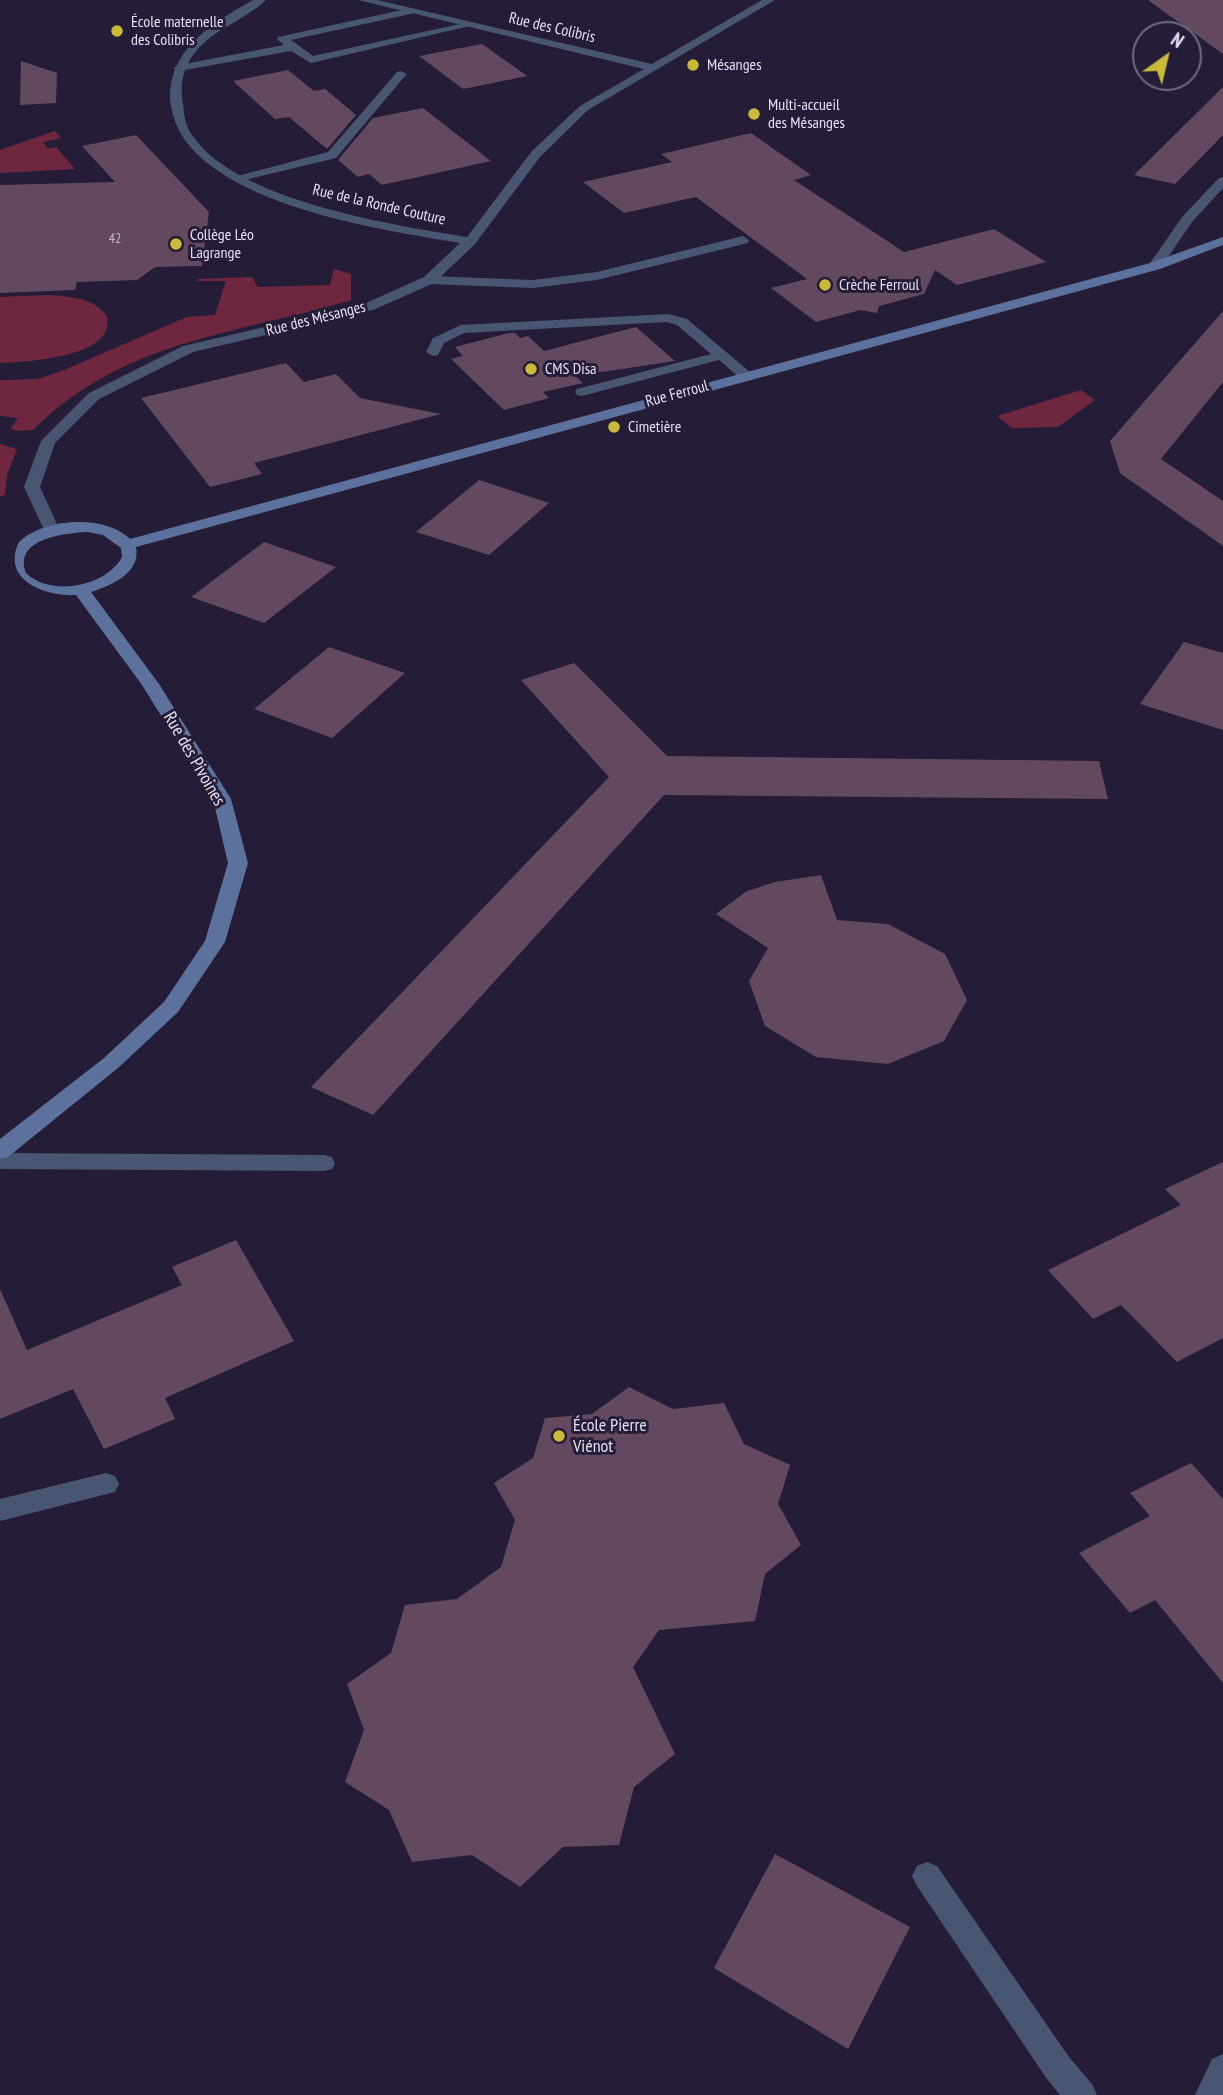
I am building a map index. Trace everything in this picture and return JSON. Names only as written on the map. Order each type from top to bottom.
[{"type":"street","name":"Rue de la Ronde Couture","points":[[261,0],[205,33],[184,57],[175,77],[175,103],[183,131],[201,153],[236,178],[277,196],[349,218],[470,241]]},
{"type":"street","name":"Rue des Colibris","points":[[363,0],[651,67]]},
{"type":"street","name":"Rue des Mésanges","points":[[52,531],[32,487],[48,441],[94,396],[188,349],[368,307],[429,279],[470,241],[536,154],[584,108],[770,0]]},
{"type":"street","points":[[411,11],[282,39],[311,60],[469,25]]},
{"type":"street","points":[[179,68],[293,47]]},
{"type":"street","points":[[236,178],[332,155],[401,74]]},
{"type":"street","points":[[1155,265],[1187,219],[1223,181]]},
{"type":"street","points":[[429,279],[533,284],[597,276],[743,240]]},
{"type":"street","name":"Rue Ferroul","points":[[129,544],[1155,265],[1223,241]]},
{"type":"street","points":[[433,352],[438,341],[461,329],[668,318],[682,322],[745,375]]},
{"type":"street","points":[[582,392],[720,356]]},
{"type":"street","points":[[88,527],[106,530],[121,536],[129,544],[131,555],[126,566],[114,576],[81,590],[37,587],[20,578],[13,561],[19,549],[52,531],[88,527]]},
{"type":"street","points":[[0,583],[20,578]]},
{"type":"street","name":"Rue des Pivoines","points":[[0,1151],[111,1063],[171,1007],[215,942],[238,863],[222,799],[150,684],[81,590]]},
{"type":"street","points":[[0,1161],[324,1163]]},
{"type":"street","points":[[0,1510],[106,1484]]},
{"type":"street","points":[[927,1876],[1058,2068],[1081,2095]]},
{"type":"street","points":[[1212,2095],[1223,2070]]},
{"type":"shaded area","points":[[55,131],[61,138],[43,142],[48,149],[56,147],[75,169],[0,173],[0,150]]},
{"type":"shaded area","points":[[334,269],[351,274],[351,300],[183,344],[143,358],[105,376],[68,400],[33,430],[16,431],[11,428],[18,418],[0,416],[0,380],[38,379],[187,317],[215,315],[226,281],[197,281],[198,279],[252,277],[258,287],[330,285]]},
{"type":"shaded area","points":[[0,297],[72,297],[95,305],[107,316],[106,330],[98,341],[66,355],[0,363]]},
{"type":"shaded area","points":[[1081,390],[1095,400],[1058,427],[1012,428],[997,416]]},
{"type":"shaded area","points":[[0,444],[17,449],[7,475],[5,495],[0,496]]},
{"type":"building","points":[[1148,0],[1223,0],[1223,54],[1202,39],[1202,21],[1177,21]]},
{"type":"building","points":[[482,44],[527,76],[463,89],[419,56]]},
{"type":"building","points":[[21,61],[57,73],[56,103],[20,105]]},
{"type":"building","points":[[288,70],[314,91],[325,89],[356,115],[327,149],[289,117],[275,119],[233,81]]},
{"type":"building","points":[[1223,87],[1223,135],[1175,184],[1134,175]]},
{"type":"building","points":[[423,108],[491,161],[382,185],[369,174],[358,177],[338,160],[373,118]]},
{"type":"building","points":[[751,133],[811,175],[794,180],[904,252],[994,229],[1046,262],[957,285],[935,270],[924,294],[879,306],[877,313],[860,310],[816,322],[771,288],[807,279],[696,197],[624,213],[583,182],[672,162],[661,154]]},
{"type":"building","points":[[136,135],[209,212],[202,266],[155,267],[137,280],[77,282],[75,290],[0,293],[0,185],[115,182],[82,146]]},
{"type":"building","points":[[1223,311],[1223,382],[1161,459],[1223,501],[1223,546],[1120,473],[1110,441]]},
{"type":"building","name":"CMS Disa","points":[[636,327],[675,361],[575,376],[583,383],[543,392],[549,398],[504,410],[451,359],[463,356],[455,347],[509,333],[515,333],[520,338],[528,336],[544,351]]},
{"type":"building","points":[[286,363],[304,382],[336,374],[360,398],[441,414],[254,463],[262,474],[210,487],[141,398]]},
{"type":"building","points":[[479,480],[549,503],[489,555],[416,532]]},
{"type":"building","points":[[264,542],[336,567],[264,623],[191,597]]},
{"type":"building","points":[[1184,642],[1223,653],[1223,730],[1140,704]]},
{"type":"building","points":[[329,647],[405,673],[332,738],[254,709]]},
{"type":"building","points":[[574,663],[667,756],[1099,761],[1108,799],[664,795],[373,1115],[311,1087],[609,777],[521,680]]},
{"type":"building","points":[[821,875],[837,920],[888,924],[945,954],[967,1000],[944,1041],[888,1064],[816,1057],[765,1026],[749,981],[768,948],[716,914],[747,891],[775,882]]},
{"type":"building","points":[[1223,1162],[1223,1338],[1177,1362],[1121,1305],[1093,1319],[1048,1270],[1181,1205],[1165,1189]]},
{"type":"building","points":[[236,1240],[294,1341],[165,1398],[175,1419],[104,1449],[73,1389],[0,1419],[0,1289],[27,1350],[182,1285],[172,1267]]},
{"type":"building","points":[[629,1387],[673,1409],[724,1403],[744,1444],[790,1465],[778,1504],[801,1545],[765,1574],[755,1621],[659,1630],[633,1667],[675,1754],[634,1787],[619,1845],[563,1847],[520,1887],[472,1855],[412,1862],[389,1810],[345,1782],[364,1730],[347,1684],[391,1653],[405,1605],[457,1599],[501,1567],[515,1520],[494,1483],[533,1458],[545,1418],[592,1414]]},
{"type":"building","points":[[1191,1463],[1223,1499],[1223,1683],[1155,1600],[1130,1613],[1079,1553],[1150,1516],[1130,1493]]},
{"type":"building","points":[[775,1854],[910,1927],[848,2049],[714,1968]]},
{"type":"place","name":"École maternelle des Colibris","points":[[117,31]]},
{"type":"place","name":"Mésanges","points":[[693,65]]},
{"type":"place","name":"Multi-accueil des Mésanges","points":[[754,114]]},
{"type":"place","name":"Collège Léo Lagrange","points":[[176,244]]},
{"type":"place","name":"Crèche Ferroul","points":[[825,285]]},
{"type":"place","name":"CMS Disa","points":[[531,369]]},
{"type":"place","name":"Cimetière","points":[[614,427]]},
{"type":"place","name":"École Pierre Viénot","points":[[559,1436]]}]
